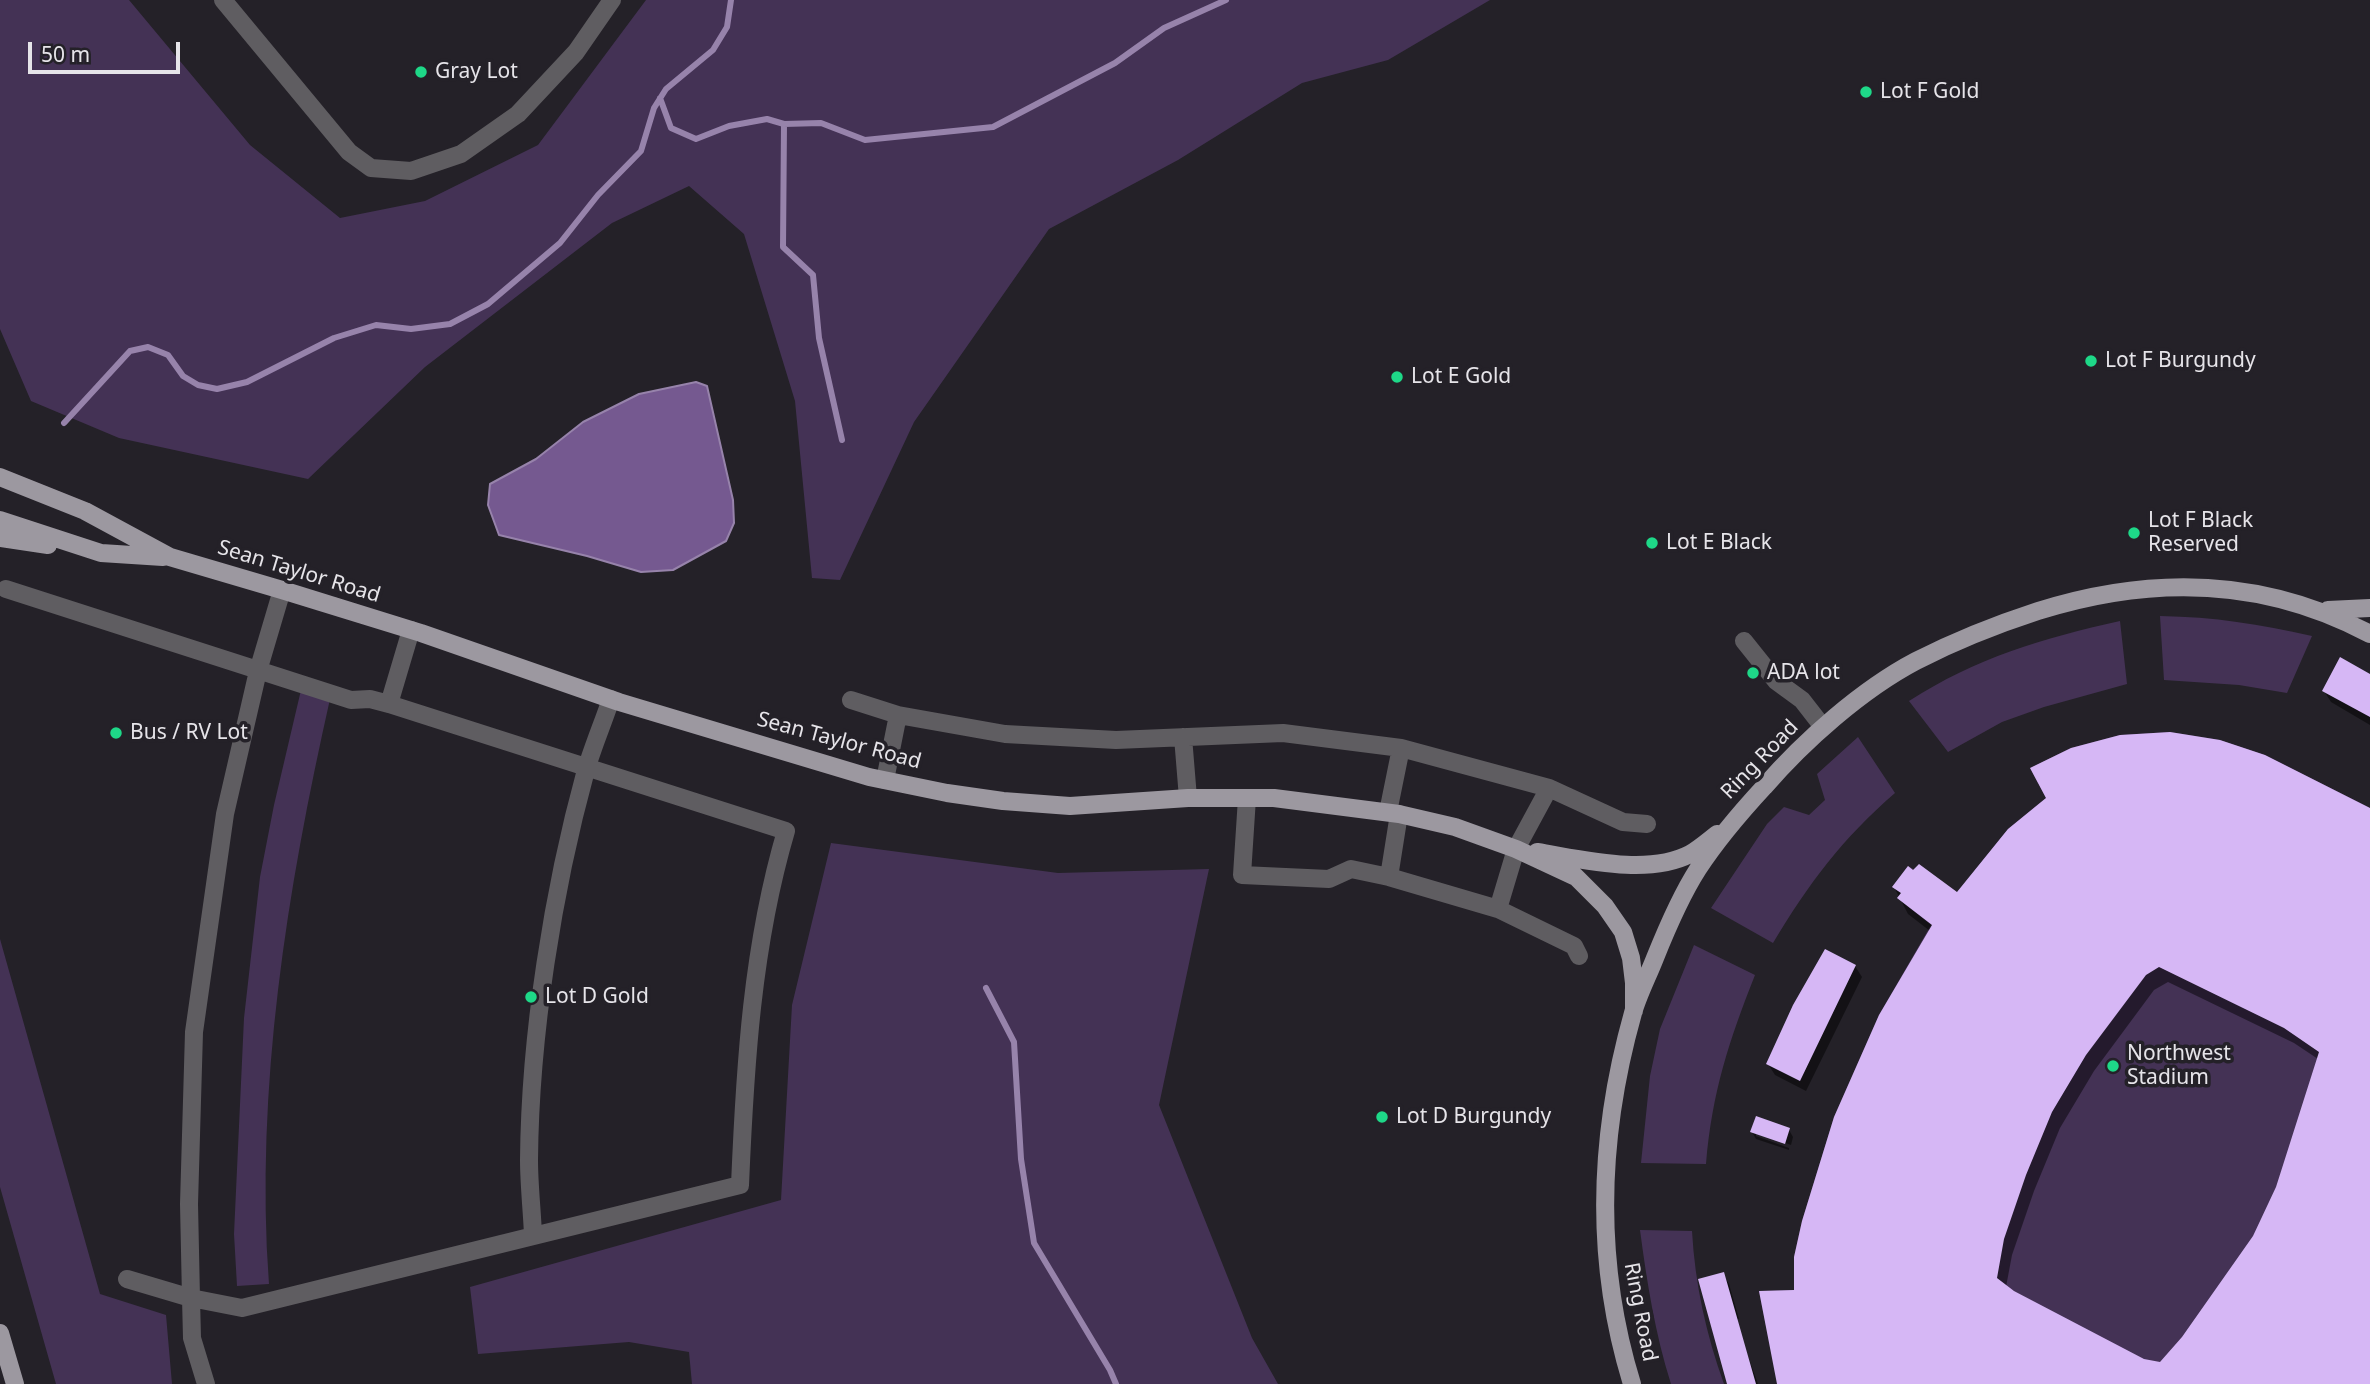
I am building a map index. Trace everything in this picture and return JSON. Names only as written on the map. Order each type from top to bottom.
[{"type":"main road","name":"Sean Taylor Road","points":[[0,477],[85,511],[170,557],[411,631],[611,699],[885,780],[1003,801],[1070,806],[1188,798],[1274,798],[1394,813],[1455,827],[1516,849],[1576,877],[1605,906],[1623,932],[1634,983],[1634,1011]]},
{"type":"main road","name":"Sean Taylor Road","points":[[0,520],[101,553],[170,557]]},
{"type":"main road","points":[[0,538],[101,553]]},
{"type":"main road","name":"Ring Road","points":[[1632,1384],[1622,1352],[1606,1256],[1604,1201],[1607,1144],[1619,1071],[1634,1011],[1671,918],[1696,871],[1732,822],[1789,758],[1855,702],[1913,663],[1986,628],[2068,602],[2143,588],[2218,587],[2268,596],[2318,610],[2370,634]]},
{"type":"main road","points":[[2318,610],[2370,608]]},
{"type":"main road","name":"Sean Taylor Road","points":[[1516,849],[1630,864],[1663,862],[1689,854],[1732,822]]},
{"type":"main road","points":[[0,1333],[15,1384]]},
{"type":"lane","points":[[223,0],[349,152],[371,168],[411,171],[461,154],[518,114],[576,52],[612,0]]},
{"type":"lane","points":[[6,589],[351,700],[370,699],[389,704],[786,831],[771,881],[760,939],[748,1038],[740,1185],[242,1308],[191,1298],[127,1279]]},
{"type":"lane","points":[[206,1384],[192,1338],[189,1204],[194,1032],[225,814],[258,671],[282,590]]},
{"type":"lane","points":[[389,704],[411,631]]},
{"type":"lane","points":[[1744,641],[1776,681],[1802,700],[1823,727]]},
{"type":"lane","points":[[533,1235],[529,1161],[541,999],[554,914],[587,768],[611,699]]},
{"type":"lane","points":[[851,700],[898,715],[1005,734],[1116,740],[1283,733],[1401,748],[1549,788],[1623,822],[1647,824]]},
{"type":"lane","points":[[885,780],[898,715]]},
{"type":"lane","points":[[1183,737],[1188,798]]},
{"type":"lane","points":[[1389,877],[1401,748]]},
{"type":"lane","points":[[1498,909],[1516,849],[1549,788]]},
{"type":"lane","points":[[1247,798],[1242,875],[1329,878],[1351,869],[1389,877],[1498,909],[1574,946],[1579,956]]},
{"type":"shaded area","points":[[0,0],[129,0],[250,145],[340,218],[425,201],[538,145],[646,0],[1490,0],[1388,60],[1302,83],[1178,160],[1049,229],[914,422],[840,580],[812,578],[795,401],[744,234],[689,186],[612,223],[425,367],[308,479],[119,438],[31,401],[0,329]]},
{"type":"shaded area","points":[[696,382],[707,386],[733,500],[734,523],[726,541],[673,570],[641,572],[499,535],[488,505],[490,484],[536,459],[583,422],[639,394]]},
{"type":"shaded area","points":[[2160,616],[2237,622],[2312,636],[2287,693],[2239,685],[2164,680]]},
{"type":"shaded area","points":[[2120,621],[2127,684],[2044,707],[2002,722],[1948,752],[1909,701],[1959,673],[2011,651]]},
{"type":"shaded area","points":[[301,690],[330,699],[300,843],[278,990],[267,1137],[269,1284],[237,1286],[234,1234],[244,1018],[260,877]]},
{"type":"shaded area","name":"Northwest Stadium","points":[[2170,732],[2220,740],[2265,755],[2370,808],[2370,1384],[1769,1341],[1759,1291],[1794,1290],[1794,1257],[1802,1221],[1834,1117],[1879,1015],[1931,925],[1897,898],[1901,893],[1892,887],[1908,866],[1956,894],[2008,829],[2046,798],[2030,768],[2071,748],[2120,735]]},
{"type":"shaded area","points":[[1858,737],[1895,793],[1859,827],[1828,863],[1773,943],[1711,908],[1767,824],[1784,807],[1809,815],[1825,800],[1817,774]]},
{"type":"shaded area","points":[[831,843],[1058,873],[1209,869],[1159,1105],[1252,1338],[1278,1384],[692,1384],[689,1352],[629,1342],[478,1354],[470,1287],[781,1200],[792,1005]]},
{"type":"shaded area","points":[[0,939],[100,1294],[166,1315],[172,1384],[56,1384],[0,1187]]},
{"type":"shaded area","points":[[1694,945],[1755,975],[1737,1022],[1717,1090],[1706,1164],[1641,1163],[1650,1076],[1660,1029]]},
{"type":"shaded area","points":[[1640,1230],[1692,1231],[1702,1309],[1724,1384],[1671,1384],[1652,1308]]},
{"type":"building","points":[[2340,657],[2370,674],[2370,717],[2322,691]]},
{"type":"building","name":"Northwest Stadium","points":[[2170,732],[2220,740],[2265,755],[2370,808],[2370,1384],[1777,1384],[1759,1291],[1794,1290],[1794,1257],[1802,1221],[1834,1117],[1879,1015],[1932,925],[1897,898],[1901,893],[1892,887],[1908,866],[1913,870],[1919,864],[1957,892],[2008,829],[2046,798],[2030,768],[2071,748],[2120,735]],"holes":[[[2159,967],[2284,1028],[2319,1052],[2276,1187],[2253,1236],[2182,1337],[2160,1362],[2144,1359],[2014,1291],[1997,1278],[2004,1239],[2052,1112],[2086,1055],[2146,975]]]},
{"type":"building","points":[[1825,949],[1856,965],[1800,1081],[1766,1064],[1793,1005]]},
{"type":"building","points":[[1756,1116],[1790,1128],[1785,1144],[1750,1132]]},
{"type":"building","points":[[1724,1272],[1756,1384],[1727,1384],[1698,1279]]},
{"type":"waterway","points":[[64,423],[130,351],[148,347],[168,355],[183,376],[198,385],[217,389],[247,382],[334,338],[376,325],[411,329],[450,324],[488,304],[560,243],[598,195],[641,151],[654,108],[666,89],[713,50],[727,27],[731,0]]},
{"type":"waterway","points":[[784,124],[821,123],[865,140],[993,127],[1115,63],[1164,28],[1226,0]]},
{"type":"waterway","points":[[660,98],[671,128],[696,139],[729,126],[767,119],[784,124],[783,247],[813,275],[819,338],[842,440]]},
{"type":"waterway","points":[[986,988],[1014,1042],[1021,1159],[1034,1243],[1116,1384]]},
{"type":"place","name":"Gray Lot","points":[[421,72]]},
{"type":"place","name":"Lot F Gold","points":[[1866,92]]},
{"type":"place","name":"Lot F Burgundy","points":[[2091,361]]},
{"type":"place","name":"Lot E Gold","points":[[1397,377]]},
{"type":"place","name":"Lot F Black Reserved","points":[[2134,533]]},
{"type":"place","name":"Lot E Black","points":[[1652,543]]},
{"type":"place","name":"ADA lot","points":[[1753,673]]},
{"type":"place","name":"Bus / RV Lot","points":[[116,733]]},
{"type":"place","name":"Lot D Gold","points":[[531,997]]},
{"type":"place","name":"Northwest Stadium","points":[[2113,1066]]},
{"type":"place","name":"Lot D Burgundy","points":[[1382,1117]]}]
